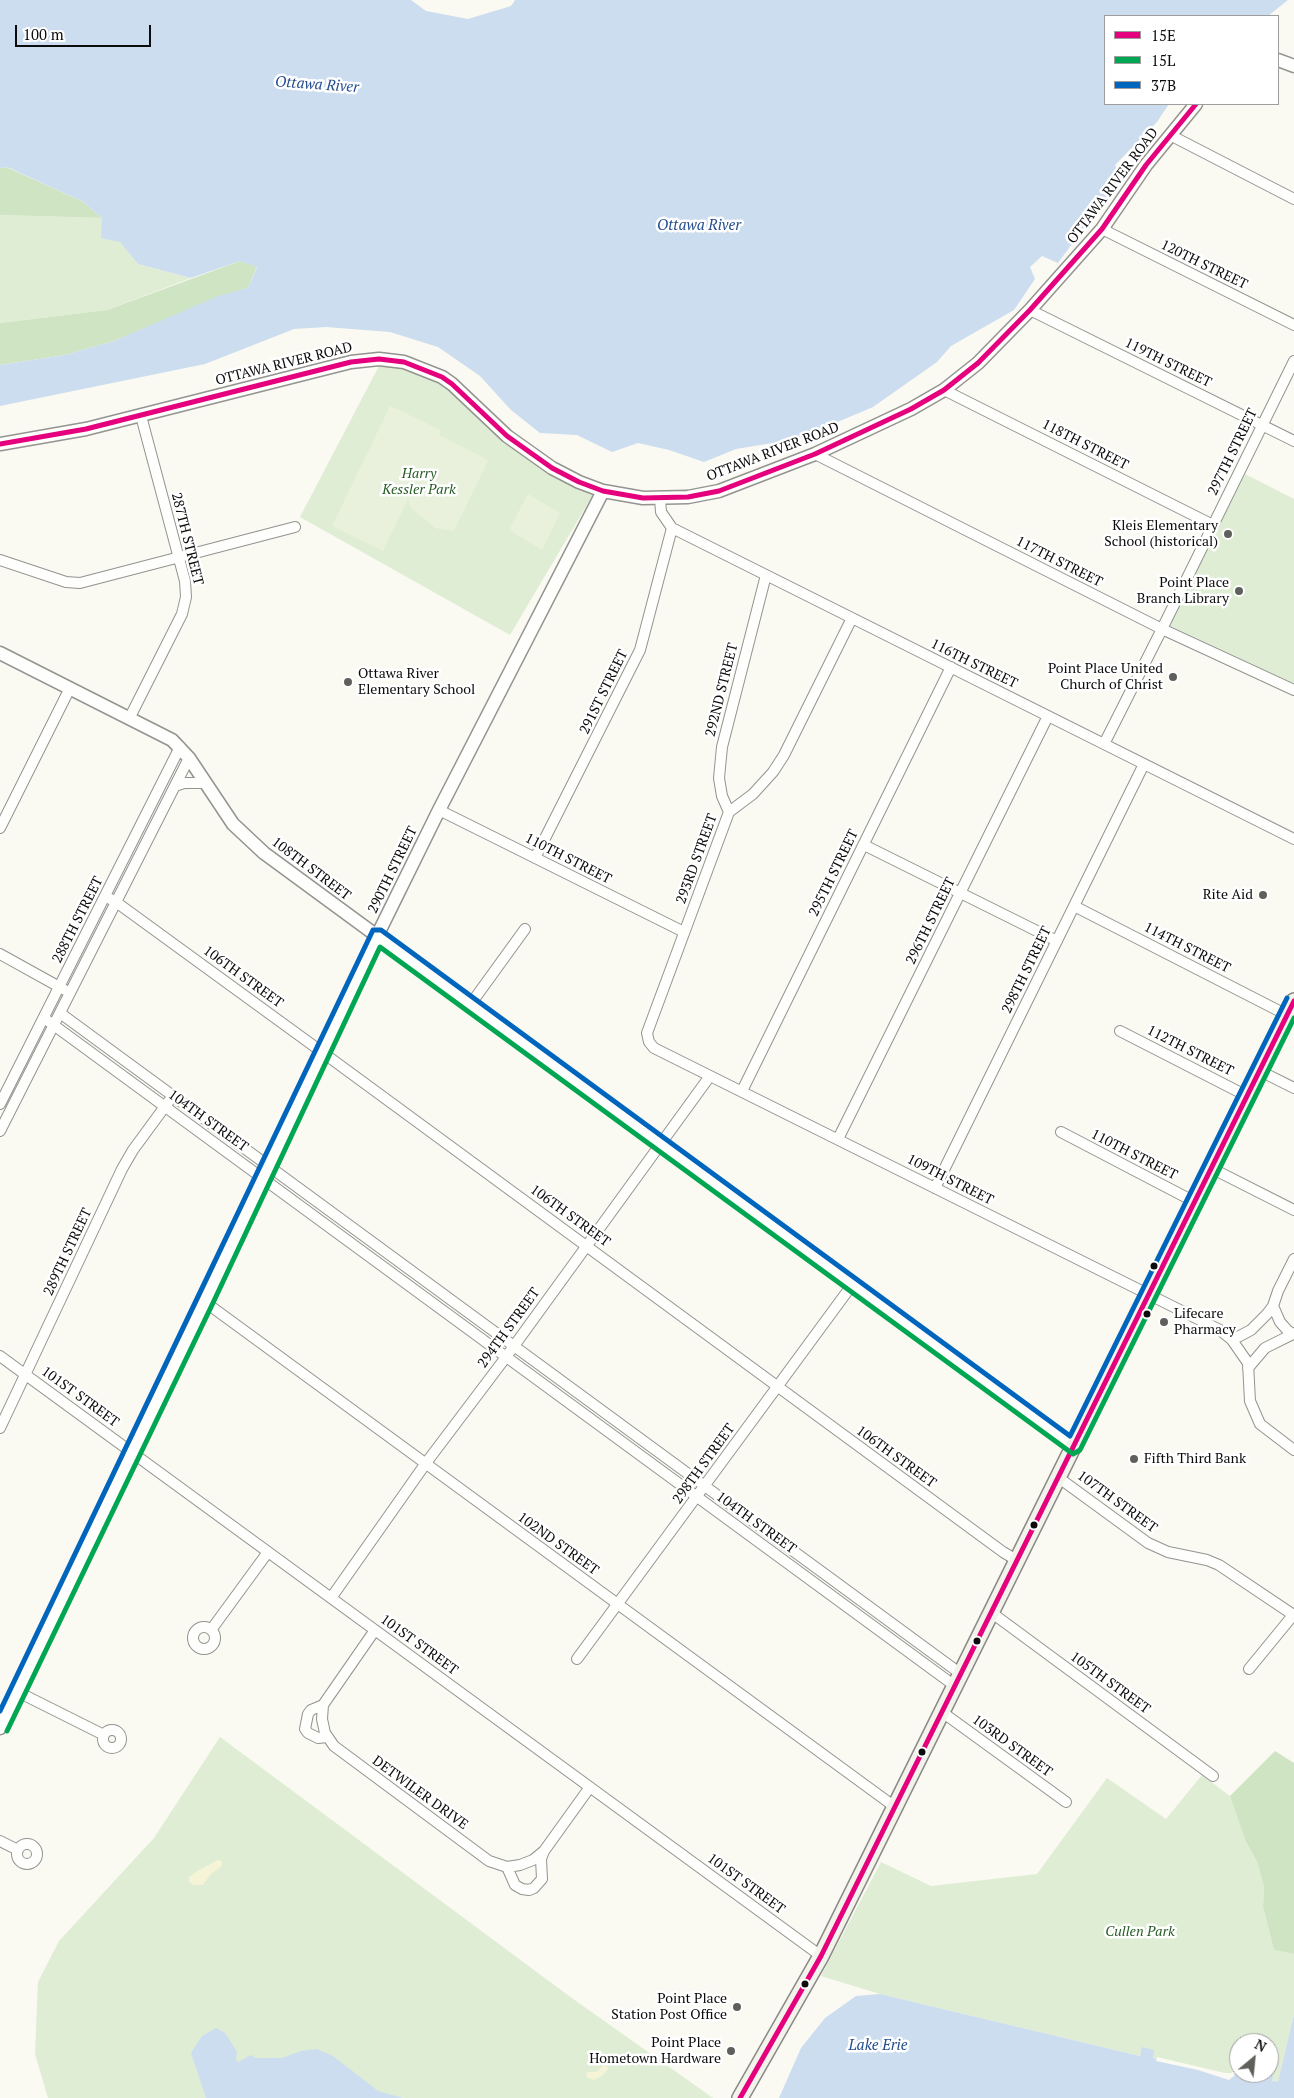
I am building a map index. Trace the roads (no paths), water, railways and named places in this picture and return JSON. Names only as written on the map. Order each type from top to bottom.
[{"type":"main road","points":[[740,2098],[822,1956],[1291,1008]]},
{"type":"street","points":[[1279,60],[1294,66]]},
{"type":"street","name":"OTTAWA RIVER ROAD","points":[[0,444],[59,435],[142,416],[351,362],[379,359],[404,362],[428,370],[452,384],[507,436],[552,468],[579,482],[603,491],[626,496],[660,498],[701,496],[719,491],[815,454],[911,409],[944,390],[978,363],[1030,310],[1102,230],[1146,165],[1195,105]]},
{"type":"street","points":[[1170,136],[1294,199]]},
{"type":"street","name":"120TH STREET","points":[[1102,230],[1294,325]]},
{"type":"street","name":"119TH STREET","points":[[1030,310],[1294,441]]},
{"type":"street","name":"297TH STREET","points":[[1104,744],[1294,361]]},
{"type":"street","name":"118TH STREET","points":[[944,390],[1213,525]]},
{"type":"street","name":"287TH STREET","points":[[130,717],[182,614],[186,597],[185,581],[142,416]]},
{"type":"street","name":"117TH STREET","points":[[815,454],[1162,629],[1294,690]]},
{"type":"street","name":"290TH STREET","points":[[0,1728],[205,1302],[377,936],[439,810],[603,491]]},
{"type":"street","points":[[660,498],[661,512],[672,528]]},
{"type":"street","points":[[0,560],[66,582],[80,583],[294,527]]},
{"type":"street","name":"116TH STREET","points":[[672,528],[1294,839]]},
{"type":"street","name":"291ST STREET","points":[[535,858],[638,656],[672,528]]},
{"type":"street","name":"292ND STREET","points":[[729,812],[722,796],[720,778],[722,747],[766,575]]},
{"type":"street","name":"293RD STREET","points":[[654,1048],[649,1042],[647,1033],[729,812],[753,794],[773,772],[784,755],[852,618]]},
{"type":"street","name":"108TH STREET","points":[[0,653],[130,717],[172,740],[189,758],[225,814],[243,836],[264,853],[1073,1447]]},
{"type":"street","name":"295TH STREET","points":[[742,1091],[951,667]]},
{"type":"street","points":[[0,828],[70,688]]},
{"type":"street","name":"296TH STREET","points":[[838,1139],[1048,716]]},
{"type":"street","name":"288TH STREET","points":[[0,1104],[180,748]]},
{"type":"street","name":"288TH STREET","points":[[0,1131],[5,1111],[54,1025],[189,758]]},
{"type":"street","name":"298TH STREET","points":[[935,1188],[1144,764]]},
{"type":"street","points":[[175,786],[184,783],[205,783]]},
{"type":"street","name":"110TH STREET","points":[[439,810],[684,932]]},
{"type":"street","points":[[864,845],[1057,941]]},
{"type":"street","name":"106TH STREET","points":[[105,896],[116,902],[322,1052],[1018,1561]]},
{"type":"street","name":"114TH STREET","points":[[1074,906],[1291,1008]]},
{"type":"street","points":[[470,1004],[525,929]]},
{"type":"street","points":[[0,954],[70,993]]},
{"type":"street","name":"104TH STREET","points":[[60,1013],[832,1580],[958,1680]]},
{"type":"street","name":"104TH STREET","points":[[44,1018],[824,1590],[958,1680]]},
{"type":"street","name":"112TH STREET","points":[[1120,1031],[1247,1096]]},
{"type":"street","name":"109TH STREET","points":[[654,1048],[1220,1330],[1232,1340]]},
{"type":"street","points":[[1260,1071],[1294,1088]]},
{"type":"street","name":"294TH STREET","points":[[331,1598],[426,1463],[506,1357],[710,1076]]},
{"type":"street","name":"289TH STREET","points":[[0,1428],[122,1169],[133,1150],[173,1096]]},
{"type":"street","name":"110TH STREET","points":[[1061,1132],[1195,1202]]},
{"type":"street","points":[[1211,1168],[1294,1210]]},
{"type":"street","points":[[380,1264],[388,1254]]},
{"type":"street","points":[[1294,1260],[1278,1291],[1273,1306],[1255,1326],[1232,1340],[1248,1363],[1250,1401],[1260,1424],[1294,1450]]},
{"type":"street","name":"298TH STREET","points":[[577,1659],[852,1285]]},
{"type":"street","name":"102ND STREET","points":[[205,1302],[895,1807]]},
{"type":"street","points":[[1248,1368],[1265,1348],[1293,1334],[1280,1322],[1273,1306]]},
{"type":"street","name":"101ST STREET","points":[[0,1356],[822,1956]]},
{"type":"street","points":[[599,1425],[607,1414]]},
{"type":"street","name":"107TH STREET","points":[[1059,1478],[1148,1542],[1168,1552],[1207,1560],[1293,1614],[1249,1669]]},
{"type":"street","points":[[211,1630],[268,1552]]},
{"type":"street","points":[[824,1590],[832,1580]]},
{"type":"street","name":"105TH STREET","points":[[992,1613],[1213,1776]]},
{"type":"street","points":[[323,1705],[322,1719],[327,1737],[318,1738],[308,1733],[305,1729],[308,1714],[323,1705],[375,1630]]},
{"type":"street","points":[[18,1692],[104,1735]]},
{"type":"street","name":"103RD STREET","points":[[942,1712],[1066,1802]]},
{"type":"street","name":"DETWILER DRIVE","points":[[327,1737],[334,1746],[489,1861],[507,1867]]},
{"type":"street","points":[[544,1851],[541,1859],[542,1879],[534,1888],[529,1890],[515,1885],[507,1867],[533,1860],[544,1851],[590,1787]]},
{"type":"street","points":[[0,1841],[18,1850]]},
{"type":"water","name":"Ottawa River","points":[[0,0],[411,0],[426,11],[468,19],[511,6],[515,0],[1288,0],[1269,15],[1104,15],[1104,105],[1168,105],[1157,122],[1115,165],[1120,178],[1058,263],[1042,256],[1030,267],[1035,279],[1014,310],[951,346],[937,362],[873,407],[797,439],[736,449],[704,462],[669,450],[638,443],[612,452],[577,435],[540,433],[511,410],[480,376],[438,347],[390,332],[326,327],[294,329],[205,364],[0,406],[0,365],[65,355],[114,341],[218,296],[248,288],[257,267],[240,261],[191,278],[138,264],[120,242],[101,238],[102,218],[82,201],[7,167],[0,168]]},
{"type":"water","name":"Lake Erie","points":[[880,1994],[1140,2056],[1142,2047],[1154,2050],[1153,2058],[1229,2074],[1229,2083],[1279,2083],[1294,2014],[1294,2098],[779,2098],[801,2048],[825,2018],[856,1996]]},
{"type":"water","points":[[216,2028],[224,2032],[228,2037],[237,2052],[236,2060],[238,2062],[251,2055],[255,2058],[282,2058],[301,2051],[317,2049],[333,2056],[378,2091],[403,2098],[206,2098],[191,2053],[202,2036]]},
{"type":"place","name":"Kleis Elementary School (historical)","points":[[1228,534]]},
{"type":"place","name":"Point Place Branch Library","points":[[1239,591]]},
{"type":"place","name":"Point Place United Church of Christ","points":[[1173,677]]},
{"type":"place","name":"Ottawa River Elementary School","points":[[348,682]]},
{"type":"place","name":"Rite Aid","points":[[1263,895]]},
{"type":"place","name":"Lifecare Pharmacy","points":[[1164,1322]]},
{"type":"place","name":"Fifth Third Bank","points":[[1134,1459]]},
{"type":"place","name":"Point Place Station Post Office","points":[[737,2007]]},
{"type":"place","name":"Point Place Hometown Hardware","points":[[731,2051]]},
{"type":"park label","name":"Harry Kessler Park","points":[[419,482]]},
{"type":"park label","name":"Cullen Park","points":[[1140,1932]]}]
